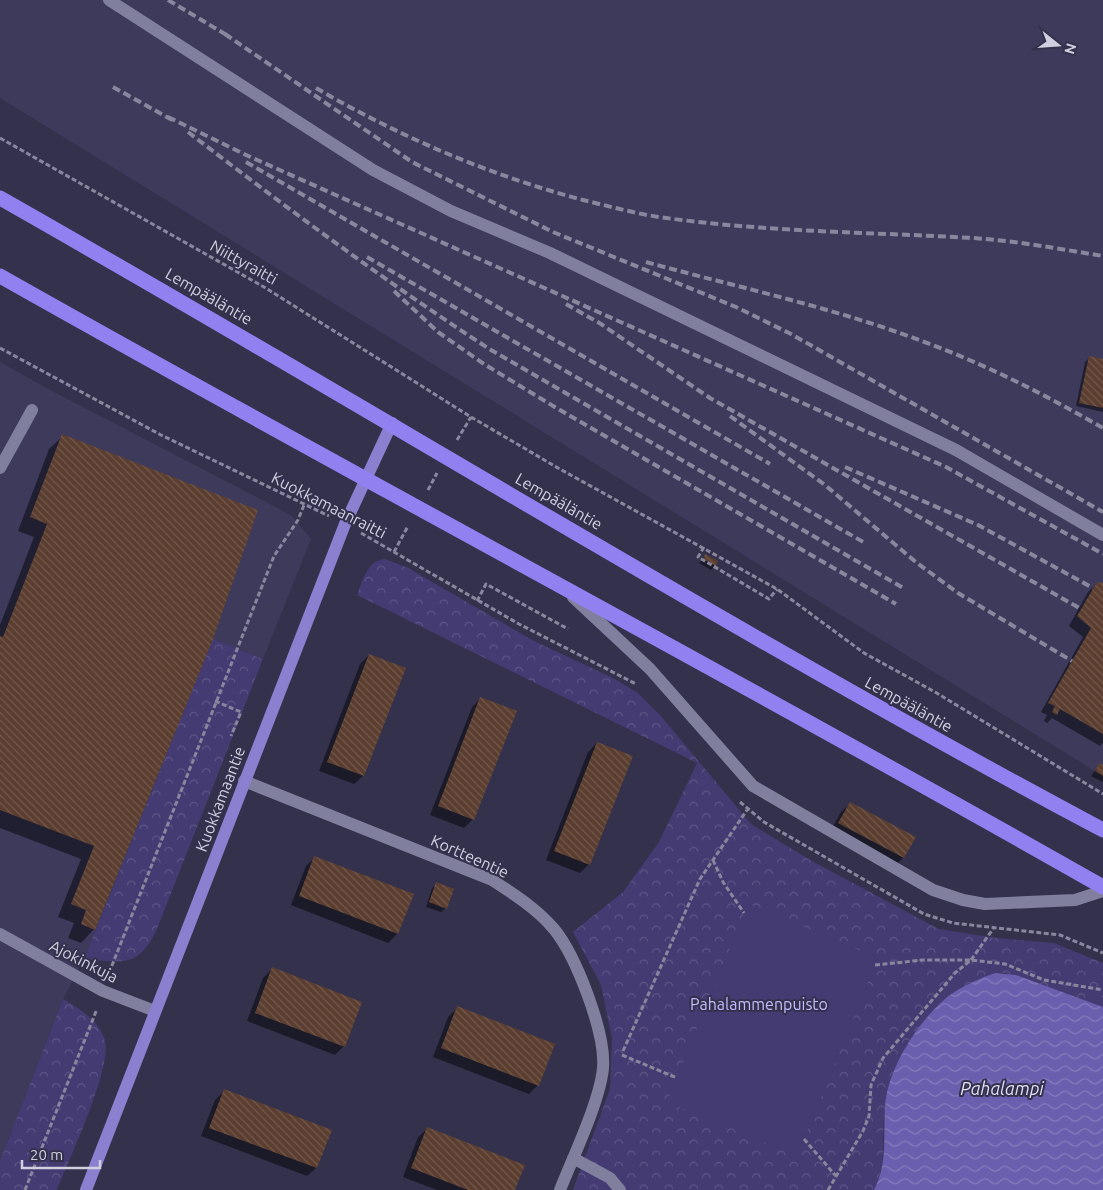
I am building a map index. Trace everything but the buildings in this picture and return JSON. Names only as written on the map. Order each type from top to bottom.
[{"type":"highway","name":"Lempääläntie","points":[[0,198],[222,324],[821,675],[1103,830]]},
{"type":"highway","points":[[0,276],[190,384],[924,784],[1103,886]]},
{"type":"main road","name":"Kuokkamaantie","points":[[86,1190],[345,524],[392,423]]},
{"type":"street","points":[[109,0],[373,170],[451,212],[550,253],[956,450],[1103,535]]},
{"type":"street","points":[[0,468],[32,410]]},
{"type":"street","points":[[558,583],[650,669],[753,786],[933,890],[963,900],[985,904],[1075,900],[1103,891]]},
{"type":"street","name":"Kortteentie","points":[[244,781],[492,880],[527,903],[555,930],[586,987],[599,1030],[604,1067],[595,1100],[560,1190]]},
{"type":"street","name":"Ajokinkuja","points":[[0,934],[103,991],[155,1011]]},
{"type":"street","points":[[573,1158],[610,1178],[620,1190]]},
{"type":"path","name":"Niittyraitti","points":[[0,138],[264,287],[471,417],[624,505],[777,588],[864,653],[935,692],[1103,794]]},
{"type":"path","name":"Kuokkamaanraitti","points":[[0,348],[160,435],[345,524],[477,601],[644,689]]},
{"type":"path","points":[[394,552],[447,456],[471,417]]},
{"type":"path","points":[[25,1190],[89,1030],[215,701],[274,556],[298,520],[304,505]]},
{"type":"path","points":[[704,547],[698,557],[762,595],[770,599],[777,588]]},
{"type":"path","points":[[477,601],[486,584],[568,629]]},
{"type":"path","points":[[215,701],[241,712],[231,736]]},
{"type":"path","points":[[604,1067],[622,1055],[700,879],[746,810]]},
{"type":"path","points":[[712,859],[723,882],[744,913]]},
{"type":"path","points":[[828,1190],[835,1175],[863,1131],[869,1116],[871,1085],[883,1058],[955,973],[971,960],[993,929]]},
{"type":"path","points":[[875,965],[923,960],[971,960],[1005,964],[1044,980],[1103,990]]},
{"type":"path","points":[[622,1055],[677,1078]]},
{"type":"path","points":[[804,1139],[835,1175]]},
{"type":"shaded area","points":[[0,0],[1103,0],[1103,776],[0,98]]},
{"type":"shaded area","points":[[0,362],[50,390],[291,515],[311,539],[263,659],[213,640],[84,959],[63,999],[0,1161]]},
{"type":"green space","name":"Pahalammenpuisto","points":[[385,559],[408,568],[534,641],[613,678],[638,693],[660,715],[751,824],[810,860],[939,929],[996,938],[1054,943],[1103,963],[1103,1007],[1004,973],[982,978],[942,1003],[910,1041],[898,1063],[890,1085],[885,1107],[883,1160],[874,1190],[573,1190],[610,1089],[612,1039],[601,985],[573,932],[623,892],[659,842],[697,763],[357,595],[366,572],[374,563]]},
{"type":"green space","points":[[213,639],[263,659],[157,929],[150,942],[136,957],[119,961],[84,959]]},
{"type":"green space","points":[[748,904],[878,958],[797,1155],[667,1102]]},
{"type":"green space","points":[[63,999],[94,1021],[105,1041],[102,1071],[96,1092],[57,1190],[0,1190],[0,1161]]},
{"type":"water","name":"Pahalampi","points":[[996,973],[1016,975],[1103,1007],[1103,1190],[874,1190],[883,1160],[887,1093],[897,1063],[905,1048],[924,1021],[945,999],[969,984]]},
{"type":"railway","points":[[168,0],[230,37]]},
{"type":"railway","points":[[225,34],[412,162],[553,232],[736,307],[791,334],[1103,512]]},
{"type":"railway","points":[[113,87],[174,121]]},
{"type":"railway","points":[[316,88],[380,123],[479,166],[548,190],[640,214],[737,226],[989,239],[1103,256]]},
{"type":"railway","points":[[168,117],[246,155],[946,467],[1103,554]]},
{"type":"railway","points":[[188,132],[338,244],[491,350],[905,589]]},
{"type":"railway","points":[[246,162],[770,464]]},
{"type":"railway","points":[[367,257],[865,543]]},
{"type":"railway","points":[[646,262],[818,307],[886,328],[966,359],[1013,380],[1103,428]]},
{"type":"railway","points":[[394,291],[438,332],[484,364],[558,409],[896,604]]},
{"type":"railway","points":[[566,304],[601,324],[710,398],[1081,609]]},
{"type":"railway","points":[[730,416],[825,485],[917,563],[958,593],[1072,661]]},
{"type":"railway","points":[[845,467],[978,525],[1093,588]]}]
